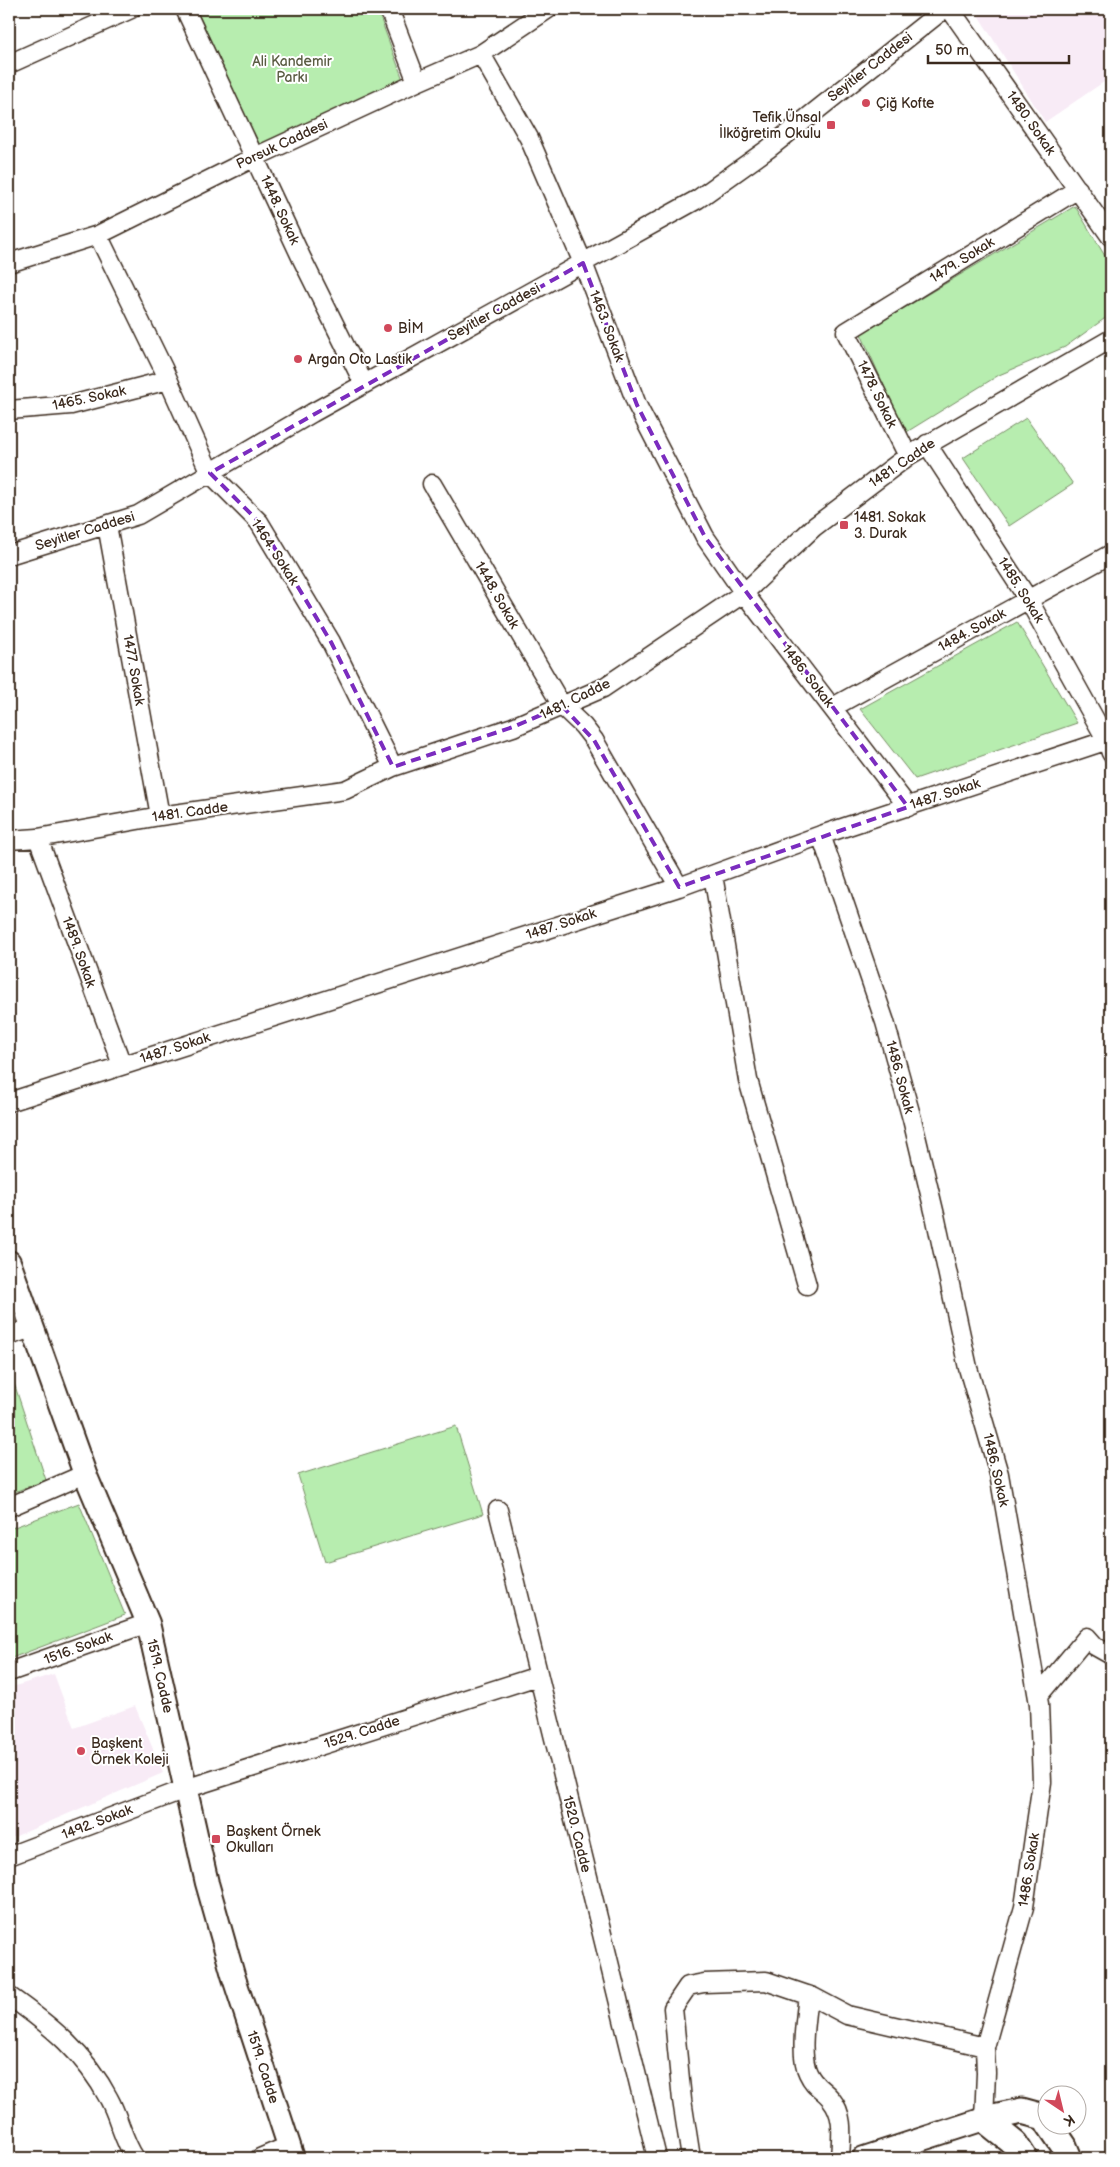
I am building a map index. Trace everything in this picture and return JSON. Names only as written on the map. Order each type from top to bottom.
[{"type":"main road","points":[[984,2119],[1022,2111],[1038,2115]]},
{"type":"main road","points":[[984,2119],[1015,2144],[1024,2158]]},
{"type":"main road","points":[[1056,2134],[1069,2158]]},
{"type":"street","points":[[9,64],[131,9]]},
{"type":"street","name":"1448. Sokak","points":[[185,9],[302,260],[364,384]]},
{"type":"street","points":[[388,9],[416,82]]},
{"type":"street","name":"Porsuk Caddesi","points":[[9,263],[98,235],[255,157],[481,54],[548,9]]},
{"type":"street","name":"Seyitler Caddesi","points":[[9,555],[138,515],[364,384],[698,199],[768,149],[944,9]]},
{"type":"street","name":"1480. Sokak","points":[[950,9],[1111,237]]},
{"type":"street","name":"1463. Sokak","points":[[481,54],[529,138],[583,263],[637,405],[705,537],[744,593]]},
{"type":"street","name":"1479. Sokak","points":[[846,332],[1078,189]]},
{"type":"street","name":"1464. Sokak","points":[[98,235],[168,380],[210,473],[259,522],[330,642],[393,767]]},
{"type":"street","name":"1478. Sokak","points":[[846,332],[908,456]]},
{"type":"street","name":"1481. Cadde","points":[[9,840],[38,838],[160,816],[346,790],[393,767],[514,728],[602,688],[744,593],[814,528],[908,456],[1111,339]]},
{"type":"street","name":"1465. Sokak","points":[[9,410],[71,405],[168,380]]},
{"type":"street","name":"1485. Sokak","points":[[927,444],[1028,599],[1110,744]]},
{"type":"street","name":"1448. Sokak","points":[[432,484],[562,706],[594,740],[679,887]]},
{"type":"street","name":"1477. Sokak","points":[[107,525],[160,816]]},
{"type":"street","name":"1484. Sokak","points":[[833,707],[1111,554]]},
{"type":"street","name":"1486. Sokak","points":[[744,593],[908,807]]},
{"type":"street","name":"1487. Sokak","points":[[9,1102],[679,887],[822,835],[1110,744]]},
{"type":"street","name":"1486. Sokak","points":[[822,835],[886,1022],[912,1119],[968,1368],[999,1474],[1038,1696],[1042,1782],[1024,1906],[985,2047],[984,2119]]},
{"type":"street","name":"1489. Sokak","points":[[38,838],[122,1065]]},
{"type":"street","points":[[714,875],[748,1080],[807,1285]]},
{"type":"street","name":"1519. Cadde","points":[[9,1262],[31,1328],[85,1474],[148,1623],[207,1882],[233,1975],[290,2152]]},
{"type":"street","points":[[9,1336],[31,1328]]},
{"type":"street","points":[[9,1507],[85,1474]]},
{"type":"street","name":"1520. Cadde","points":[[498,1510],[657,2158]]},
{"type":"street","name":"1516. Sokak","points":[[9,1672],[148,1623]]},
{"type":"street","points":[[1038,1696],[1087,1637],[1095,1646],[1111,1656]]},
{"type":"street","name":"1529. Cadde","points":[[185,1789],[538,1676]]},
{"type":"street","name":"1492. Sokak","points":[[9,1856],[185,1789]]},
{"type":"street","points":[[691,2158],[682,2100],[673,2008],[688,1986],[704,1983],[766,1981],[808,1995],[847,2015],[985,2047]]},
{"type":"street","points":[[808,1995],[804,2051],[807,2071],[817,2088],[830,2097],[840,2112],[840,2158]]},
{"type":"street","points":[[9,1996],[47,2023],[81,2055],[109,2099],[135,2158]]},
{"type":"street","points":[[864,2158],[984,2119]]},
{"type":"street","points":[[260,2158],[290,2152]]},
{"type":"highlighted area","points":[[583,263],[637,405],[705,537],[908,807],[679,887],[594,740],[562,706],[513,727],[393,767],[331,642],[259,522],[210,473]]},
{"type":"shaded area","points":[[983,9],[1111,9],[1111,77],[1045,122],[978,15]]},
{"type":"shaded area","name":"Başkent Örnek Koleji","points":[[54,1674],[74,1728],[135,1706],[163,1773],[14,1837],[9,1837],[9,1688]]},
{"type":"green space","name":"Ali Kandemir Parkı","points":[[196,9],[377,9],[405,85],[262,151]]},
{"type":"green space","points":[[1075,206],[1111,266],[1111,314],[1065,347],[999,375],[905,433],[861,334]]},
{"type":"green space","points":[[1026,418],[1073,484],[1009,526],[963,458]]},
{"type":"green space","points":[[1017,622],[1077,723],[915,779],[860,709]]},
{"type":"green space","points":[[9,1368],[46,1480],[9,1494]]},
{"type":"green space","points":[[456,1426],[483,1514],[325,1562],[298,1475]]},
{"type":"green space","points":[[79,1503],[125,1615],[9,1659],[9,1529]]},
{"type":"place","name":"Çiğ Kofte","points":[[866,103]]},
{"type":"place","name":"Tefik Ünsal İlköğretim Okulu","points":[[831,125]]},
{"type":"place","name":"BİM","points":[[388,328]]},
{"type":"place","name":"Argan Oto Lastik","points":[[298,359]]},
{"type":"place","name":"1481. Sokak 3. Durak","points":[[844,525]]},
{"type":"place","name":"Başkent Örnek Koleji","points":[[81,1751]]},
{"type":"place","name":"Başkent Örnek Okulları","points":[[216,1839]]}]
